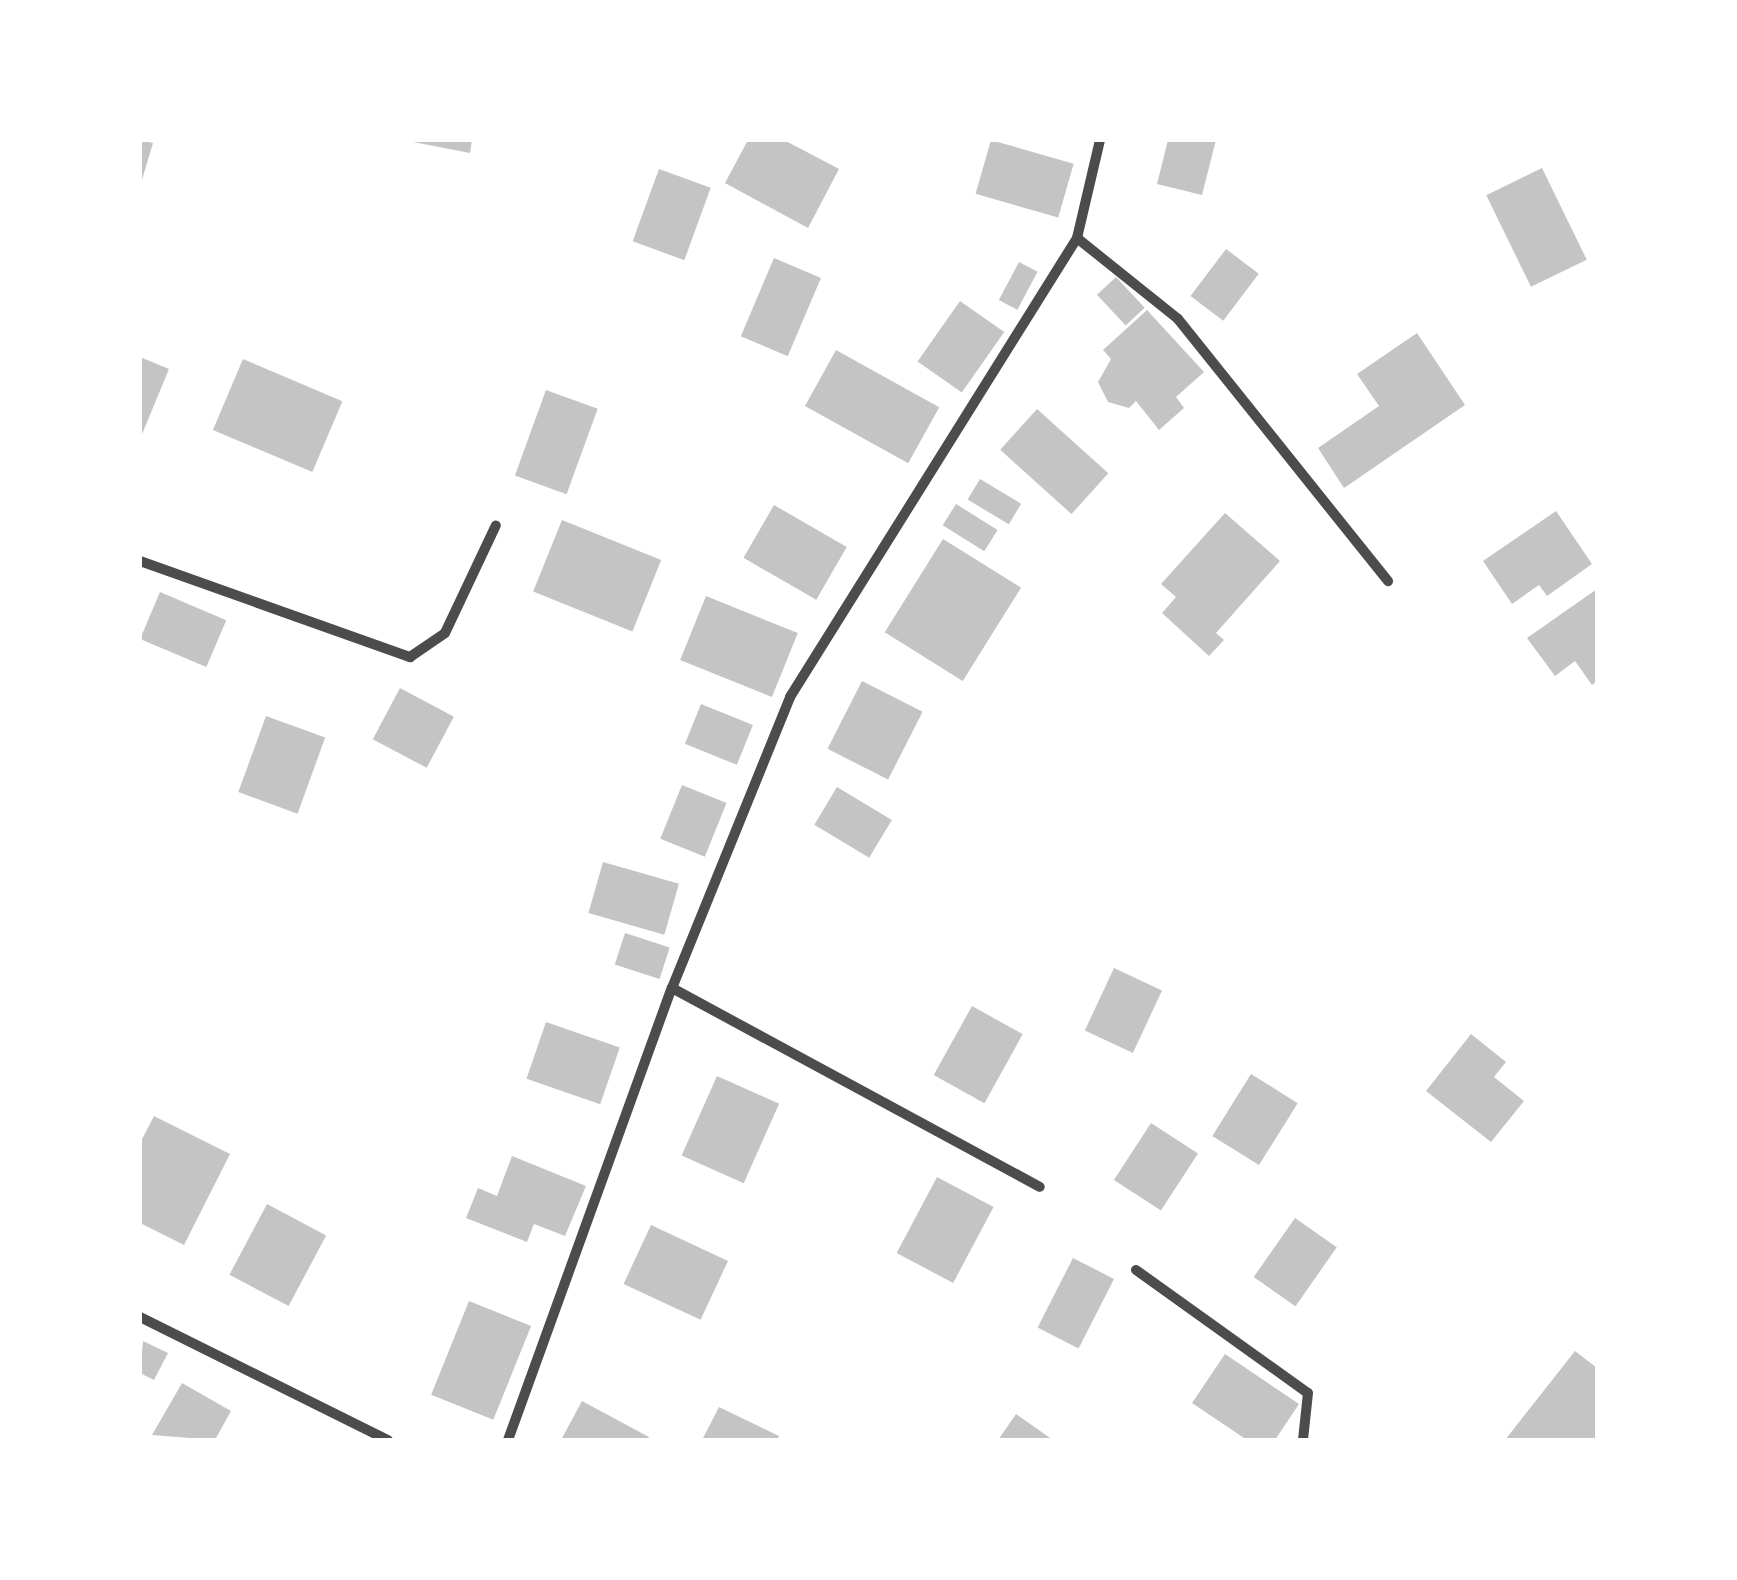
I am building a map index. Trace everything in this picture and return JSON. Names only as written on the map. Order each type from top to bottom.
[{"type":"street","points":[[508,1440],[672,988],[790,697],[1078,238],[1100,140]]},
{"type":"street","points":[[1078,238],[1178,319],[1388,581]]},
{"type":"street","points":[[140,561],[410,656],[445,633],[496,525]]},
{"type":"street","points":[[672,988],[1040,1187]]},
{"type":"street","points":[[1136,1270],[1308,1394],[1302,1440]]},
{"type":"street","points":[[140,1317],[388,1440]]},
{"type":"building","points":[[140,140],[153,143],[141,183],[140,183]]},
{"type":"building","points":[[403,140],[472,140],[470,153]]},
{"type":"building","points":[[748,140],[784,140],[839,169],[808,228],[725,183]]},
{"type":"building","points":[[991,140],[1074,164],[1058,218],[976,194]]},
{"type":"building","points":[[1168,140],[1216,140],[1202,195],[1157,184]]},
{"type":"building","points":[[1542,168],[1587,260],[1531,287],[1486,195]]},
{"type":"building","points":[[659,169],[711,188],[684,260],[633,241]]},
{"type":"building","points":[[1226,249],[1259,274],[1223,321],[1190,296]]},
{"type":"building","points":[[774,258],[821,278],[788,356],[741,336]]},
{"type":"building","points":[[1019,262],[1038,272],[1017,310],[999,300]]},
{"type":"building","points":[[1116,277],[1145,308],[1126,325],[1097,295]]},
{"type":"building","points":[[960,301],[1004,332],[962,393],[918,362]]},
{"type":"building","points":[[1147,310],[1204,372],[1176,397],[1184,408],[1159,430],[1136,401],[1129,408],[1108,402],[1098,382],[1111,359],[1103,350]]},
{"type":"building","points":[[1417,333],[1465,405],[1344,488],[1318,448],[1379,406],[1357,374]]},
{"type":"building","points":[[836,350],[939,407],[908,463],[805,406]]},
{"type":"building","points":[[140,357],[169,369],[140,439]]},
{"type":"building","points":[[243,359],[342,401],[312,472],[213,430]]},
{"type":"building","points":[[546,390],[598,409],[567,494],[515,476]]},
{"type":"building","points":[[1037,409],[1108,473],[1072,514],[1000,450]]},
{"type":"building","points":[[980,479],[1021,504],[1009,524],[968,500]]},
{"type":"building","points":[[956,504],[998,530],[984,551],[943,525]]},
{"type":"building","points":[[774,505],[847,547],[816,600],[744,558]]},
{"type":"building","points":[[1556,511],[1592,564],[1547,596],[1539,585],[1512,604],[1483,561]]},
{"type":"building","points":[[1225,513],[1280,561],[1216,633],[1224,640],[1209,656],[1162,613],[1176,597],[1161,584]]},
{"type":"building","points":[[562,520],[661,560],[632,631],[533,591]]},
{"type":"building","points":[[943,539],[1021,588],[963,681],[885,632]]},
{"type":"building","points":[[1597,589],[1597,681],[1592,685],[1575,661],[1555,676],[1527,638]]},
{"type":"building","points":[[160,592],[226,620],[206,667],[140,639]]},
{"type":"building","points":[[706,596],[798,633],[772,697],[680,660]]},
{"type":"building","points":[[862,681],[923,712],[888,780],[827,749]]},
{"type":"building","points":[[400,688],[454,717],[427,768],[373,739]]},
{"type":"building","points":[[701,704],[753,725],[737,765],[685,744]]},
{"type":"building","points":[[266,716],[325,738],[297,814],[238,792]]},
{"type":"building","points":[[682,785],[727,803],[705,857],[660,839]]},
{"type":"building","points":[[837,787],[892,820],[869,858],[814,825]]},
{"type":"building","points":[[603,862],[679,884],[664,935],[588,913]]},
{"type":"building","points":[[625,933],[670,948],[660,979],[615,964]]},
{"type":"building","points":[[1114,968],[1162,990],[1133,1053],[1085,1031]]},
{"type":"building","points":[[972,1006],[1023,1034],[984,1103],[934,1075]]},
{"type":"building","points":[[546,1022],[620,1047],[600,1104],[526,1079]]},
{"type":"building","points":[[1471,1034],[1506,1062],[1494,1077],[1524,1101],[1491,1142],[1426,1091]]},
{"type":"building","points":[[1251,1074],[1298,1103],[1259,1165],[1212,1136]]},
{"type":"building","points":[[717,1076],[779,1104],[744,1183],[682,1155]]},
{"type":"building","points":[[154,1116],[230,1154],[184,1245],[140,1223],[140,1143]]},
{"type":"building","points":[[1151,1123],[1198,1153],[1161,1211],[1114,1180]]},
{"type":"building","points":[[512,1156],[586,1186],[565,1236],[534,1224],[527,1242],[466,1218],[478,1188],[497,1196]]},
{"type":"building","points":[[937,1177],[994,1207],[953,1283],[897,1253]]},
{"type":"building","points":[[267,1204],[326,1235],[289,1306],[229,1275]]},
{"type":"building","points":[[1295,1218],[1337,1247],[1295,1306],[1254,1277]]},
{"type":"building","points":[[651,1225],[728,1261],[701,1320],[624,1284]]},
{"type":"building","points":[[1073,1258],[1114,1279],[1079,1348],[1038,1327]]},
{"type":"building","points":[[469,1301],[531,1326],[493,1420],[431,1395]]},
{"type":"building","points":[[143,1341],[168,1353],[154,1380],[140,1373]]},
{"type":"building","points":[[1575,1351],[1597,1368],[1597,1440],[1505,1440]]},
{"type":"building","points":[[1225,1354],[1299,1404],[1275,1440],[1247,1440],[1192,1403]]},
{"type":"building","points":[[182,1383],[231,1411],[215,1440],[152,1435]]},
{"type":"building","points":[[582,1401],[649,1437],[561,1440]]},
{"type":"building","points":[[719,1407],[779,1436],[778,1440],[702,1440]]},
{"type":"building","points":[[1016,1414],[1053,1440],[998,1440]]}]
